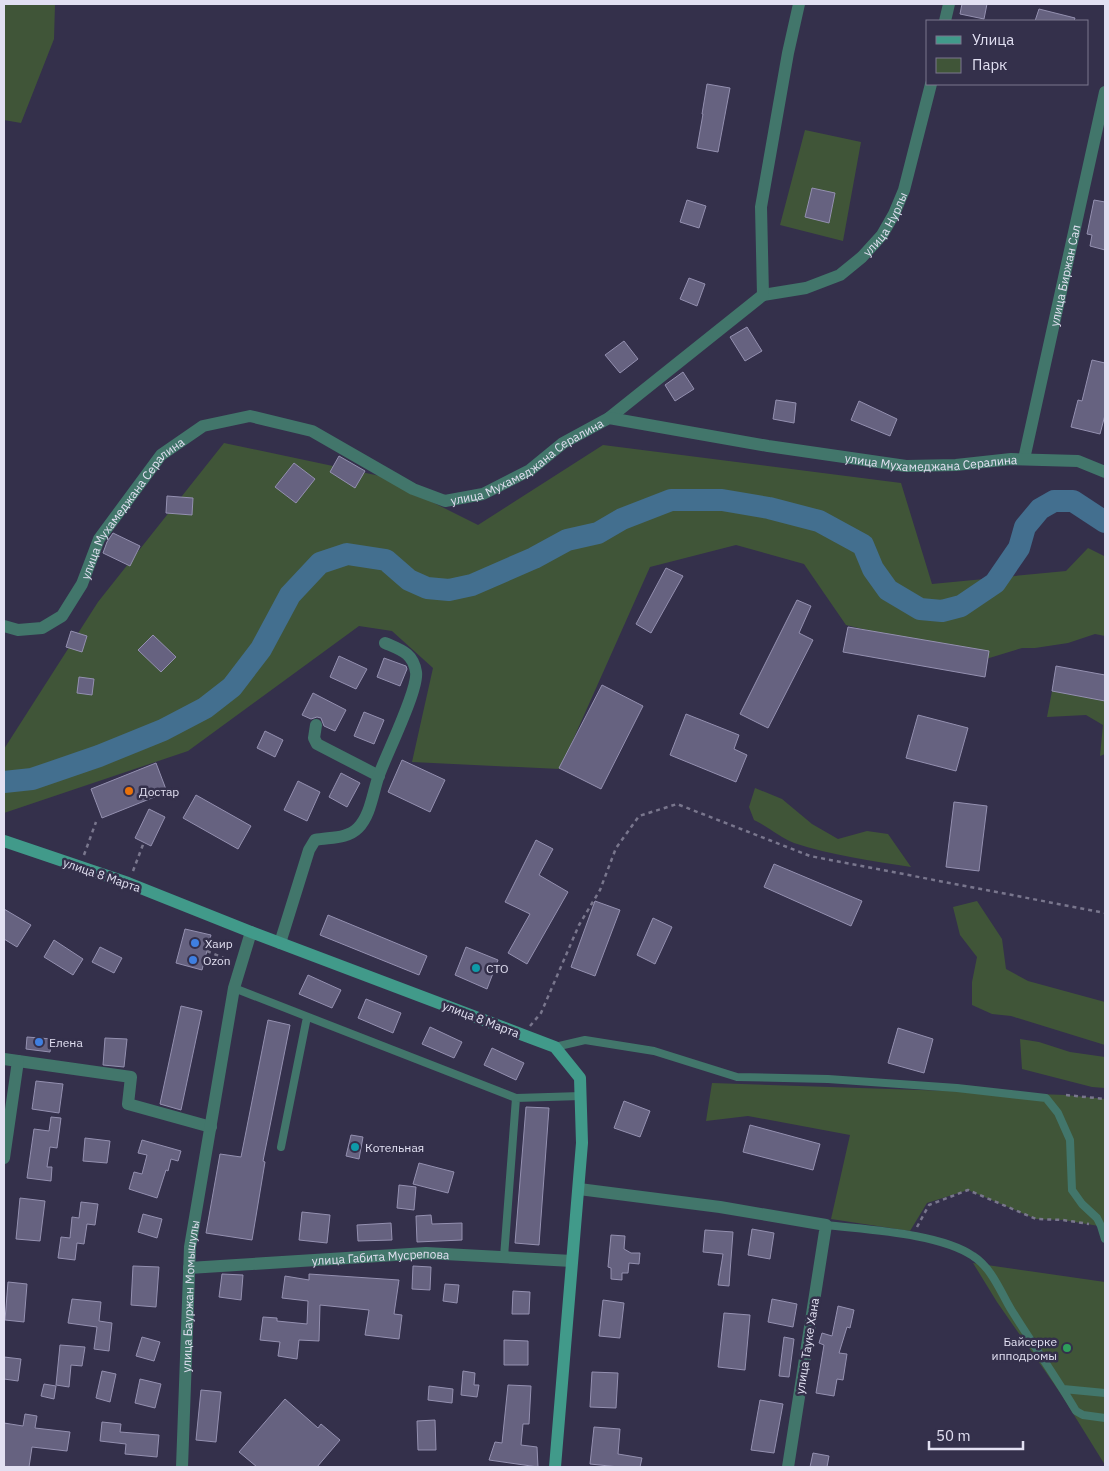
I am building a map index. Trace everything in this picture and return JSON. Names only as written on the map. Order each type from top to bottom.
[{"type":"street","points":[[763,295],[761,206],[788,53],[799,4]]},
{"type":"street","points":[[945,20],[949,4]]},
{"type":"street","name":"улица Нурлы","points":[[609,418],[763,295],[806,288],[840,275],[862,257],[882,235],[894,214],[904,190],[930,85]]},
{"type":"street","name":"улица Биржан Сал","points":[[1024,459],[1105,92]]},
{"type":"street","name":"улица Мухамеджана Сералина","points":[[4,626],[18,630],[42,628],[62,616],[82,584],[99,539],[160,455],[203,426],[250,416],[312,430],[413,489],[445,501],[483,494],[530,470],[564,443],[609,418],[768,446],[906,466],[956,465],[1024,459],[1078,461],[1105,472]]},
{"type":"street","points":[[280,943],[309,850],[315,840],[349,835],[359,828],[366,816],[379,776],[412,693],[417,674],[413,661],[407,652],[385,643]]},
{"type":"street","points":[[316,725],[314,738],[317,744],[379,776]]},
{"type":"street","name":"улица 8 Марта","points":[[4,841],[128,883],[251,932],[523,1034],[555,1048],[580,1078],[582,1143],[555,1467]]},
{"type":"street","name":"улица Бауржан Момышулы","points":[[182,1467],[190,1247],[234,988],[251,932]]},
{"type":"street","points":[[4,1059],[131,1077],[128,1104],[211,1127]]},
{"type":"street","points":[[4,1158],[18,1060]]},
{"type":"street","points":[[578,1189],[720,1207],[826,1225]]},
{"type":"street","name":"улица Тауке Хана","points":[[788,1467],[826,1225]]},
{"type":"street","name":"улица Габита Мусрепова","points":[[189,1268],[426,1253],[572,1261]]},
{"type":"lane","points":[[234,988],[516,1098],[581,1096]]},
{"type":"lane","points":[[281,1147],[307,1017]]},
{"type":"lane","points":[[555,1048],[585,1040],[654,1051],[737,1078],[828,1079],[957,1088],[1046,1098],[1058,1113],[1070,1140],[1072,1190],[1082,1204],[1097,1218],[1105,1239]]},
{"type":"lane","points":[[504,1257],[516,1098]]},
{"type":"lane","points":[[826,1225],[913,1236],[953,1246],[974,1256],[993,1277],[1012,1311],[1076,1411],[1080,1414],[1105,1418]]},
{"type":"lane","points":[[1063,1389],[1105,1393]]},
{"type":"path","points":[[523,1034],[541,1013],[579,925],[600,890],[616,848],[639,816],[677,804],[810,856],[1105,913]]},
{"type":"path","points":[[80,867],[96,822]]},
{"type":"path","points":[[128,883],[144,842]]},
{"type":"path","points":[[207,951],[241,965]]},
{"type":"path","points":[[1066,1095],[1105,1100]]},
{"type":"path","points":[[913,1236],[929,1205],[968,1190],[1036,1219],[1062,1220],[1101,1226]]},
{"type":"green space","points":[[4,4],[55,4],[54,39],[21,123],[4,120]]},
{"type":"green space","points":[[805,130],[861,142],[843,241],[780,225]]},
{"type":"green space","points":[[224,443],[380,476],[478,525],[603,445],[901,483],[932,584],[1066,571],[1088,548],[1104,556],[1105,636],[1095,634],[1068,643],[1022,648],[986,659],[846,625],[804,564],[736,545],[650,567],[560,769],[412,762],[433,668],[392,631],[359,626],[188,751],[4,813],[4,749],[98,602]]},
{"type":"green space","points":[[1052,691],[1105,701],[1105,754],[1100,756],[1103,725],[1086,715],[1047,717]]},
{"type":"green space","points":[[755,788],[782,799],[812,824],[838,839],[867,831],[888,834],[911,867],[837,854],[789,841],[754,820],[749,807]]},
{"type":"green space","points":[[977,901],[1002,939],[1006,969],[1028,981],[1105,1002],[1105,1045],[1011,1016],[992,1014],[972,1005],[972,982],[977,957],[960,935],[953,907]]},
{"type":"green space","points":[[1020,1039],[1039,1042],[1070,1052],[1105,1057],[1105,1088],[1092,1087],[1022,1069]]},
{"type":"green space","points":[[712,1083],[1066,1095],[1105,1099],[1105,1227],[1063,1220],[1036,1219],[968,1190],[927,1203],[910,1231],[831,1219],[850,1135],[748,1116],[706,1121]]},
{"type":"green space","name":"Байсерке ипподромы","points":[[973,1263],[1105,1282],[1105,1465],[1061,1394],[997,1302]]},
{"type":"building","points":[[962,4],[987,4],[984,19],[960,14]]},
{"type":"building","points":[[1039,9],[1075,18],[1074,20],[1035,20]]},
{"type":"building","points":[[707,84],[730,88],[718,152],[697,148]]},
{"type":"building","points":[[812,188],[835,193],[829,223],[805,217]]},
{"type":"building","points":[[687,200],[706,206],[699,228],[680,222]]},
{"type":"building","points":[[1094,200],[1105,202],[1105,250],[1090,246],[1092,235],[1087,234]]},
{"type":"building","points":[[689,278],[705,284],[697,306],[680,299]]},
{"type":"building","points":[[747,327],[762,351],[745,361],[730,337]]},
{"type":"building","points":[[624,341],[638,359],[620,373],[605,355]]},
{"type":"building","points":[[1092,360],[1105,363],[1105,415],[1100,434],[1071,427],[1078,400],[1082,401]]},
{"type":"building","points":[[683,372],[694,389],[675,401],[665,385]]},
{"type":"building","points":[[776,400],[796,403],[794,423],[773,419]]},
{"type":"building","points":[[859,401],[897,419],[890,436],[851,420]]},
{"type":"building","points":[[339,456],[365,471],[355,488],[330,472]]},
{"type":"building","points":[[294,463],[315,479],[296,503],[275,487]]},
{"type":"building","points":[[167,496],[193,498],[192,515],[166,513]]},
{"type":"building","points":[[113,533],[140,546],[130,566],[103,553]]},
{"type":"building","points":[[666,568],[683,576],[651,633],[636,624]]},
{"type":"building","points":[[797,600],[811,606],[799,633],[813,640],[768,728],[740,714]]},
{"type":"building","points":[[848,627],[989,651],[985,677],[843,652]]},
{"type":"building","points":[[71,631],[87,636],[82,652],[66,647]]},
{"type":"building","points":[[153,635],[176,657],[161,672],[138,650]]},
{"type":"building","points":[[339,656],[367,669],[356,689],[330,677]]},
{"type":"building","points":[[384,658],[406,666],[407,669],[400,686],[377,677]]},
{"type":"building","points":[[1056,666],[1105,675],[1105,701],[1052,691]]},
{"type":"building","points":[[79,677],[94,679],[92,695],[77,693]]},
{"type":"building","points":[[602,685],[643,706],[601,789],[559,768]]},
{"type":"building","points":[[313,693],[346,710],[335,731],[324,726],[321,718],[311,719],[302,715]]},
{"type":"building","points":[[364,712],[384,720],[374,744],[354,736]]},
{"type":"building","points":[[686,714],[739,735],[734,749],[747,755],[736,782],[670,755]]},
{"type":"building","points":[[918,715],[968,728],[956,771],[906,758]]},
{"type":"building","points":[[265,731],[283,740],[275,757],[257,748]]},
{"type":"building","points":[[402,760],[445,780],[430,812],[388,792]]},
{"type":"building","name":"Достар","points":[[156,763],[167,792],[102,818],[91,789]]},
{"type":"building","points":[[341,773],[360,783],[347,807],[329,797]]},
{"type":"building","points":[[298,781],[320,792],[307,821],[284,810]]},
{"type":"building","points":[[196,795],[251,826],[238,849],[183,818]]},
{"type":"building","points":[[954,802],[987,806],[979,871],[946,867]]},
{"type":"building","points":[[149,809],[165,817],[151,846],[135,838]]},
{"type":"building","points":[[536,840],[553,849],[539,875],[568,892],[527,964],[508,953],[530,914],[505,902]]},
{"type":"building","points":[[774,864],[862,901],[851,926],[764,887]]},
{"type":"building","points":[[595,901],[620,910],[595,976],[571,967]]},
{"type":"building","points":[[4,909],[31,925],[17,947],[4,939]]},
{"type":"building","points":[[328,915],[427,956],[419,975],[320,935]]},
{"type":"building","points":[[653,918],[672,927],[655,964],[637,955]]},
{"type":"building","name":"Хаир","points":[[185,929],[211,935],[202,970],[176,963]]},
{"type":"building","points":[[54,940],[83,959],[73,975],[44,957]]},
{"type":"building","points":[[100,947],[122,958],[114,973],[92,962]]},
{"type":"building","name":"СТО","points":[[466,947],[498,960],[487,989],[455,975]]},
{"type":"building","points":[[308,975],[341,990],[332,1008],[299,994]]},
{"type":"building","points":[[366,999],[401,1013],[393,1033],[358,1018]]},
{"type":"building","points":[[181,1006],[202,1011],[181,1110],[160,1104]]},
{"type":"building","points":[[268,1020],[290,1025],[263,1161],[265,1162],[252,1240],[206,1233],[220,1154],[241,1157]]},
{"type":"building","points":[[430,1027],[462,1042],[454,1058],[422,1044]]},
{"type":"building","points":[[898,1028],[933,1039],[924,1073],[888,1063]]},
{"type":"building","name":"Елена","points":[[27,1037],[52,1039],[50,1052],[26,1049]]},
{"type":"building","points":[[105,1038],[127,1039],[124,1067],[103,1065]]},
{"type":"building","points":[[492,1048],[524,1063],[516,1080],[484,1065]]},
{"type":"building","points":[[36,1081],[63,1084],[59,1113],[32,1109]]},
{"type":"building","points":[[624,1101],[650,1111],[640,1137],[614,1128]]},
{"type":"building","points":[[526,1107],[549,1108],[539,1245],[515,1243]]},
{"type":"building","points":[[51,1117],[61,1118],[57,1148],[50,1147],[47,1167],[52,1167],[51,1181],[27,1178],[34,1129],[49,1131]]},
{"type":"building","points":[[750,1125],[820,1144],[813,1170],[743,1152]]},
{"type":"building","name":"Котельная","points":[[351,1135],[363,1137],[359,1159],[346,1156]]},
{"type":"building","points":[[85,1138],[110,1141],[107,1163],[83,1161]]},
{"type":"building","points":[[142,1140],[181,1151],[178,1161],[171,1159],[157,1198],[129,1189],[134,1172],[142,1174],[147,1155],[138,1153]]},
{"type":"building","points":[[419,1163],[454,1172],[448,1193],[413,1184]]},
{"type":"building","points":[[399,1185],[416,1187],[414,1210],[397,1208]]},
{"type":"building","points":[[20,1198],[45,1201],[40,1241],[16,1239]]},
{"type":"building","points":[[81,1202],[98,1204],[95,1225],[87,1224],[84,1244],[77,1243],[75,1260],[58,1258],[61,1237],[70,1238],[72,1217],[79,1218]]},
{"type":"building","points":[[302,1212],[330,1215],[327,1243],[299,1240]]},
{"type":"building","points":[[143,1214],[162,1219],[157,1238],[138,1232]]},
{"type":"building","points":[[431,1215],[432,1224],[462,1223],[462,1240],[417,1242],[416,1216]]},
{"type":"building","points":[[391,1223],[392,1240],[358,1241],[357,1225]]},
{"type":"building","points":[[752,1229],[774,1233],[770,1259],[748,1255]]},
{"type":"building","points":[[705,1230],[733,1232],[729,1286],[718,1285],[723,1254],[703,1252]]},
{"type":"building","points":[[611,1235],[625,1236],[624,1249],[631,1253],[640,1253],[639,1264],[629,1263],[628,1273],[622,1273],[622,1280],[611,1279],[611,1268],[608,1267]]},
{"type":"building","points":[[133,1266],[159,1267],[156,1307],[131,1305]]},
{"type":"building","points":[[413,1266],[431,1267],[430,1290],[412,1289]]},
{"type":"building","points":[[222,1274],[243,1275],[241,1300],[219,1297]]},
{"type":"building","points":[[309,1274],[399,1280],[394,1314],[402,1315],[399,1339],[365,1335],[369,1310],[320,1305],[319,1341],[299,1340],[297,1359],[278,1356],[280,1342],[260,1340],[263,1317],[277,1318],[277,1321],[307,1324],[308,1301],[282,1298],[285,1276],[309,1280]]},
{"type":"building","points":[[8,1282],[27,1284],[24,1322],[5,1320]]},
{"type":"building","points":[[445,1284],[459,1285],[457,1303],[443,1301]]},
{"type":"building","points":[[513,1291],[530,1292],[529,1314],[512,1314]]},
{"type":"building","points":[[72,1299],[101,1302],[99,1321],[112,1323],[109,1351],[94,1349],[97,1327],[68,1323]]},
{"type":"building","points":[[772,1299],[797,1304],[793,1327],[768,1322]]},
{"type":"building","points":[[603,1300],[624,1303],[620,1338],[599,1336]]},
{"type":"building","points":[[838,1306],[854,1310],[850,1328],[847,1327],[839,1353],[847,1354],[843,1380],[837,1379],[834,1396],[816,1393],[824,1345],[819,1343],[822,1333],[832,1336]]},
{"type":"building","points":[[724,1313],[750,1315],[745,1370],[718,1367]]},
{"type":"building","points":[[142,1337],[160,1342],[154,1361],[136,1356]]},
{"type":"building","points":[[784,1337],[794,1339],[789,1377],[779,1376]]},
{"type":"building","points":[[504,1340],[528,1341],[528,1365],[504,1365]]},
{"type":"building","points":[[60,1345],[85,1347],[82,1366],[71,1365],[69,1387],[56,1385]]},
{"type":"building","points":[[4,1357],[21,1359],[18,1381],[4,1379]]},
{"type":"building","points":[[102,1371],[116,1374],[110,1402],[96,1398]]},
{"type":"building","points":[[463,1371],[475,1373],[474,1385],[479,1385],[477,1397],[461,1395]]},
{"type":"building","points":[[592,1372],[618,1373],[616,1408],[590,1407]]},
{"type":"building","points":[[140,1379],[161,1384],[155,1408],[135,1403]]},
{"type":"building","points":[[44,1384],[56,1386],[54,1399],[41,1396]]},
{"type":"building","points":[[508,1385],[531,1386],[529,1424],[523,1424],[521,1445],[537,1447],[538,1467],[489,1460],[495,1442],[502,1443]]},
{"type":"building","points":[[429,1386],[453,1389],[452,1403],[428,1400]]},
{"type":"building","points":[[201,1390],[221,1392],[216,1442],[196,1440]]},
{"type":"building","points":[[285,1399],[318,1428],[321,1424],[340,1440],[317,1467],[257,1467],[239,1452]]},
{"type":"building","points":[[760,1400],[783,1404],[774,1453],[751,1450]]},
{"type":"building","points":[[25,1414],[37,1416],[35,1428],[70,1432],[67,1451],[32,1447],[29,1467],[4,1467],[4,1423],[23,1426]]},
{"type":"building","points":[[435,1420],[436,1450],[418,1450],[417,1421]]},
{"type":"building","points":[[102,1422],[121,1424],[120,1432],[159,1435],[157,1457],[125,1454],[126,1444],[100,1441]]},
{"type":"building","points":[[594,1427],[620,1429],[618,1454],[642,1458],[640,1467],[590,1464]]},
{"type":"building","points":[[813,1453],[829,1456],[827,1467],[810,1467]]},
{"type":"waterway","points":[[4,782],[32,779],[99,756],[163,730],[205,708],[232,687],[261,649],[290,595],[320,563],[347,554],[386,560],[409,580],[427,588],[449,590],[472,585],[534,558],[567,540],[598,533],[622,519],[671,500],[722,500],[769,508],[819,521],[863,545],[873,569],[888,590],[920,609],[942,611],[961,606],[995,583],[1019,548],[1025,527],[1040,509],[1054,501],[1073,501],[1105,522]]},
{"type":"place","name":"Достар","points":[[129,791]]},
{"type":"place","name":"Хаир","points":[[195,943]]},
{"type":"place","name":"Ozon","points":[[193,960]]},
{"type":"place","name":"СТО","points":[[476,968]]},
{"type":"place","name":"Елена","points":[[39,1042]]},
{"type":"place","name":"Котельная","points":[[355,1147]]},
{"type":"place","name":"Байсерке ипподромы","points":[[1067,1348]]}]
